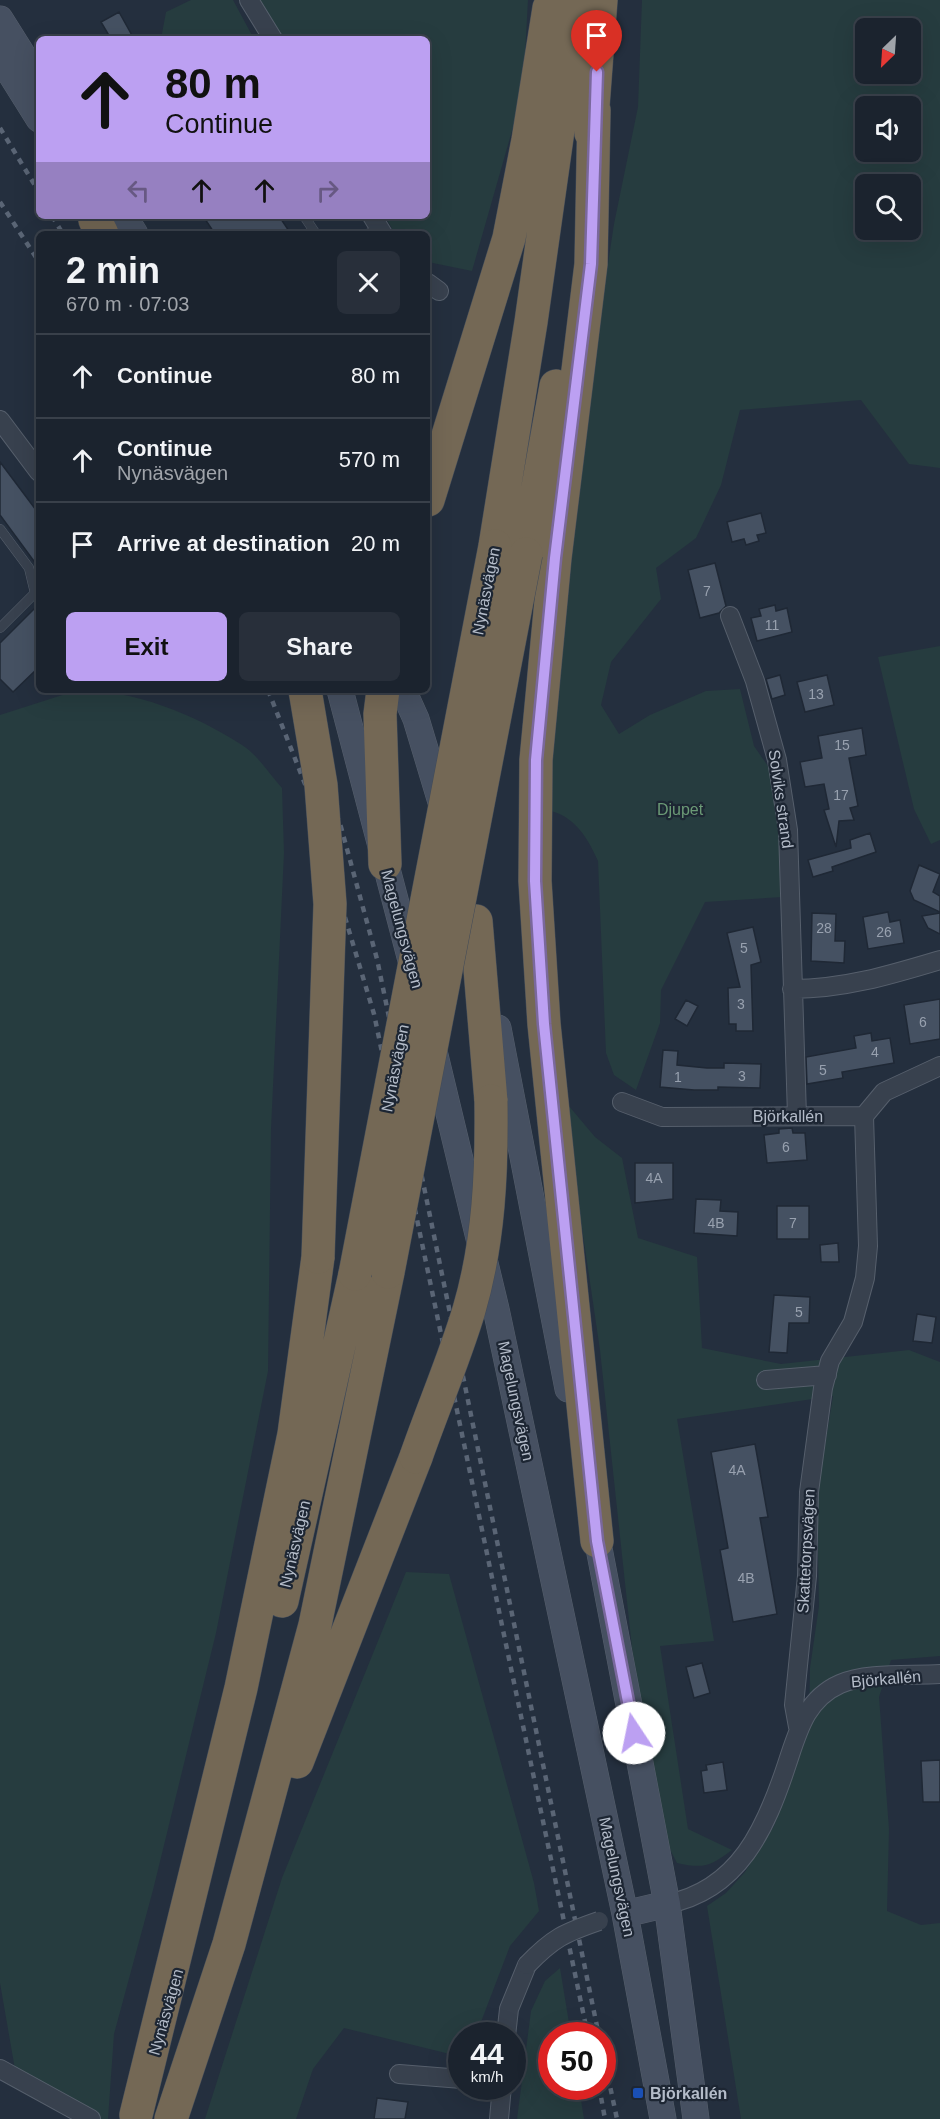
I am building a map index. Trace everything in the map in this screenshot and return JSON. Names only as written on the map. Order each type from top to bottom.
[{"type":"highway","points":[[430,494],[509,238],[528,140],[549,0]]},
{"type":"highway","name":"Nynäsvägen","points":[[136,2117],[278,1622],[355,1274],[525,552],[531,322],[561,109],[568,0]]},
{"type":"highway","name":"Nynäsvägen","points":[[171,2119],[229,1944],[315,1625],[388,1272],[567,328],[594,110],[601,0]]},
{"type":"highway","points":[[525,552],[536,760],[535,881],[544,1024],[597,1541]]},
{"type":"highway","points":[[136,2117],[241,1688],[294,1434],[318,1257],[330,904],[321,785],[306,693]]},
{"type":"highway","points":[[381,702],[385,864]]},
{"type":"highway","points":[[229,1944],[416,1457],[469,1309],[481,1255],[492,1174],[491,1101],[476,921]]},
{"type":"main road","points":[[0,20],[36,76]]},
{"type":"main road","points":[[0,57],[36,114]]},
{"type":"main road","points":[[103,224],[125,231]]},
{"type":"main road","name":"Magelungsvägen","points":[[341,693],[452,1118],[496,1309],[625,1914],[663,2119]]},
{"type":"main road","points":[[404,693],[416,719],[476,921],[667,1905],[696,2119]]},
{"type":"main road","points":[[625,1914],[667,1905]]},
{"type":"street","points":[[249,0],[271,36]]},
{"type":"street","points":[[0,420],[36,468]]},
{"type":"street","name":"Solviks strand","points":[[730,616],[755,681],[777,760],[788,830],[792,989],[797,1050],[797,1116]]},
{"type":"street","points":[[792,989],[827,989],[895,975],[940,960]]},
{"type":"street","points":[[864,1116],[884,1092],[940,1066]]},
{"type":"street","name":"Björkallén","points":[[622,1102],[662,1117],[864,1116]]},
{"type":"street","name":"Skattetorpsvägen","points":[[798,1727],[794,1705],[807,1576],[809,1492],[830,1361],[853,1322],[865,1278],[868,1246],[864,1116]]},
{"type":"street","points":[[766,1380],[827,1375]]},
{"type":"street","name":"Björkallén","points":[[667,1905],[692,1900],[711,1889],[742,1861],[775,1799],[798,1727],[808,1709],[825,1692],[842,1683],[862,1678],[940,1674]]},
{"type":"street","points":[[508,2022],[509,2008],[527,1965],[546,1944],[562,1934],[625,1914]]},
{"type":"street","points":[[0,2068],[91,2119]]},
{"type":"street","points":[[399,2074],[448,2078]]},
{"type":"street","points":[[499,2119],[501,2100]]},
{"type":"lane","points":[[0,529],[29,567],[35,593],[0,628]]},
{"type":"green space","points":[[191,0],[233,0],[252,36],[162,36],[166,12]]},
{"type":"green space","points":[[260,0],[528,0],[523,92],[472,271],[430,262],[430,231],[393,231],[387,219],[430,219],[430,36],[281,36]]},
{"type":"green space","name":"Djupet","points":[[642,0],[940,0],[940,468],[909,464],[861,400],[740,410],[721,485],[696,538],[656,568],[661,599],[611,662],[601,705],[619,734],[650,715],[706,691],[740,689],[754,746],[770,769],[780,833],[783,897],[705,902],[661,990],[660,1023],[636,1090],[614,1075],[606,1053],[598,861],[585,836],[572,822],[547,810],[580,449],[614,224],[638,107]]},
{"type":"green space","points":[[940,646],[940,840],[931,844],[914,809],[878,657]]},
{"type":"green space","points":[[69,693],[113,693],[142,699],[204,723],[248,749],[282,788],[284,853],[271,1129],[268,1371],[216,1633],[153,1890],[114,2034],[108,2119],[91,2119],[16,2075],[0,1983],[0,715]]},
{"type":"green space","points":[[563,1099],[595,1137],[622,1158],[638,1238],[697,1257],[702,1348],[781,1364],[909,1350],[940,1362],[940,1656],[891,1660],[879,1697],[889,1829],[887,1911],[921,1925],[940,1923],[940,2119],[741,2119],[707,1906],[726,1893],[745,1872],[774,1826],[809,1729],[810,1668],[819,1606],[817,1495],[833,1396],[677,1419],[714,1641],[660,1646],[688,1829],[732,1850],[707,1865],[694,1866],[677,1863],[663,1836],[632,1648],[600,1350]]},
{"type":"green space","points":[[406,1572],[449,1574],[534,1883],[539,1911],[510,1946],[481,2022],[448,2022],[448,2054],[344,2028],[313,2069],[296,2119],[205,2119],[282,1878]]},
{"type":"green space","points":[[560,1968],[569,2022],[538,2022],[538,2100],[581,2100],[584,2119],[517,2119],[519,2100],[526,2100],[526,2050],[531,2011],[545,1981]]},
{"type":"building","points":[[119,12],[132,36],[109,36],[101,22]]},
{"type":"building","points":[[205,219],[281,219],[289,231],[213,231]]},
{"type":"building","points":[[0,462],[36,510],[36,564],[0,515]]},
{"type":"building","points":[[761,513],[766,533],[757,535],[759,541],[746,545],[744,539],[732,542],[727,522]]},
{"type":"building","points":[[715,563],[726,606],[719,613],[700,618],[688,570]]},
{"type":"building","points":[[775,605],[776,611],[787,608],[792,632],[757,641],[751,618],[761,616],[759,609]]},
{"type":"building","points":[[36,607],[36,670],[13,692],[0,679],[0,643]]},
{"type":"building","points":[[780,675],[785,695],[772,699],[766,679]]},
{"type":"building","points":[[827,675],[834,705],[805,712],[797,682]]},
{"type":"building","points":[[862,728],[866,755],[849,758],[858,806],[850,808],[854,820],[839,821],[836,847],[824,810],[829,809],[824,784],[805,787],[800,762],[822,758],[818,736]]},
{"type":"building","points":[[870,833],[876,852],[832,867],[833,871],[813,877],[808,860],[851,848],[850,840]]},
{"type":"building","points":[[919,865],[940,874],[933,892],[940,896],[940,912],[914,900],[910,891]]},
{"type":"building","points":[[888,912],[890,922],[900,920],[904,943],[868,949],[863,917]]},
{"type":"building","points":[[812,913],[836,914],[835,941],[845,941],[844,963],[811,961]]},
{"type":"building","points":[[940,913],[940,934],[928,928],[922,916]]},
{"type":"building","points":[[753,927],[761,962],[751,965],[753,1031],[736,1031],[736,1024],[729,1024],[728,988],[740,987],[727,933]]},
{"type":"building","points":[[940,999],[940,1039],[910,1044],[904,1005]]},
{"type":"building","points":[[686,1000],[698,1006],[687,1026],[675,1019]]},
{"type":"building","points":[[871,1033],[872,1041],[890,1038],[894,1063],[842,1072],[843,1078],[807,1084],[806,1057],[856,1048],[854,1036]]},
{"type":"building","points":[[663,1050],[678,1051],[677,1065],[724,1068],[724,1063],[761,1064],[760,1088],[718,1087],[718,1090],[694,1090],[660,1087]]},
{"type":"building","points":[[792,1128],[793,1133],[805,1133],[807,1160],[767,1163],[764,1135],[779,1133],[779,1129]]},
{"type":"building","points":[[635,1163],[673,1163],[673,1199],[635,1203]]},
{"type":"building","points":[[696,1199],[721,1200],[720,1211],[738,1212],[737,1236],[694,1233]]},
{"type":"building","points":[[777,1206],[809,1206],[809,1239],[777,1239]]},
{"type":"building","points":[[838,1243],[839,1262],[821,1262],[820,1245]]},
{"type":"building","points":[[774,1295],[810,1297],[809,1323],[789,1323],[787,1353],[769,1352]]},
{"type":"building","points":[[917,1314],[936,1317],[932,1343],[913,1341]]},
{"type":"building","points":[[755,1444],[768,1517],[760,1518],[777,1614],[733,1622],[720,1550],[728,1548],[711,1452]]},
{"type":"building","points":[[702,1663],[710,1693],[694,1698],[686,1667]]},
{"type":"building","points":[[940,1760],[940,1802],[923,1802],[921,1761]]},
{"type":"building","points":[[723,1762],[727,1790],[704,1793],[701,1771],[707,1770],[706,1765]]},
{"type":"building","points":[[377,2098],[408,2102],[405,2119],[374,2119]]},
{"type":"railway","points":[[0,128],[36,187]]},
{"type":"railway","points":[[0,202],[36,257]]},
{"type":"railway","points":[[54,219],[61,231]]},
{"type":"railway","points":[[269,693],[305,784],[374,1014],[585,2022]]},
{"type":"railway","points":[[292,693],[341,827],[377,959],[596,2022]]},
{"type":"railway","points":[[602,2100],[605,2119]]},
{"type":"railway","points":[[613,2100],[617,2119]]},
{"type":"place","name":"Björkallén","points":[[638,2093]]},
{"type":"route","points":[[597,72],[594,110],[591,264],[555,558],[536,760],[535,881],[544,1024],[597,1541],[634,1733]]}]
